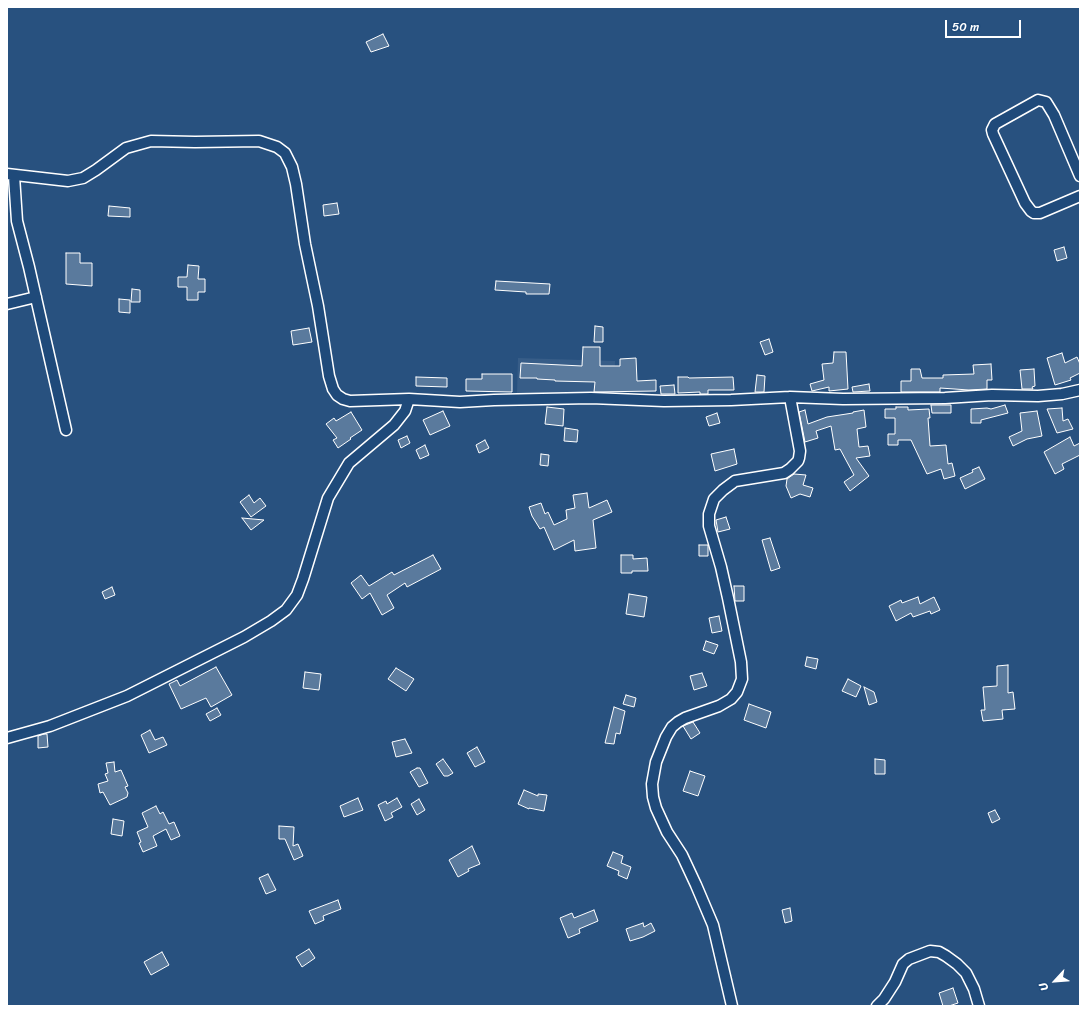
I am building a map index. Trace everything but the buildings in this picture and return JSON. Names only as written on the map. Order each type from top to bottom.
[{"type":"street","points":[[1080,176],[1054,116],[1046,102],[1038,100],[995,124],[993,134],[1025,203],[1031,211],[1034,213],[1040,213],[1080,196]]},
{"type":"street","points":[[66,430],[17,221],[10,175],[68,181],[83,178],[126,148],[151,141],[259,141],[277,147],[285,153],[292,167],[296,184],[305,244],[318,306],[329,376],[333,389],[337,395],[350,401],[409,399],[460,402],[591,398],[664,401],[790,397],[843,399],[945,398],[992,395],[1038,396],[1062,394],[1080,390]]},
{"type":"street","points":[[7,304],[36,297]]},
{"type":"street","points":[[732,1006],[713,925],[682,855],[667,832],[656,808],[652,784],[656,762],[666,737],[672,727],[685,718],[719,706],[731,699],[737,692],[742,679],[741,662],[728,598],[709,526],[709,514],[714,499],[735,481],[784,473],[798,461],[800,451],[790,397]]},
{"type":"street","points":[[7,738],[50,726],[127,696],[244,637],[286,610],[297,595],[304,579],[328,498],[345,468],[348,463],[394,425],[405,411],[409,399]]},
{"type":"street","points":[[877,1006],[884,999],[895,982],[903,964],[909,959],[930,951],[939,952],[958,964],[966,973],[974,990],[979,1006]]},
{"type":"shaded area","points":[[518,358],[615,361],[614,396],[517,393]]}]
